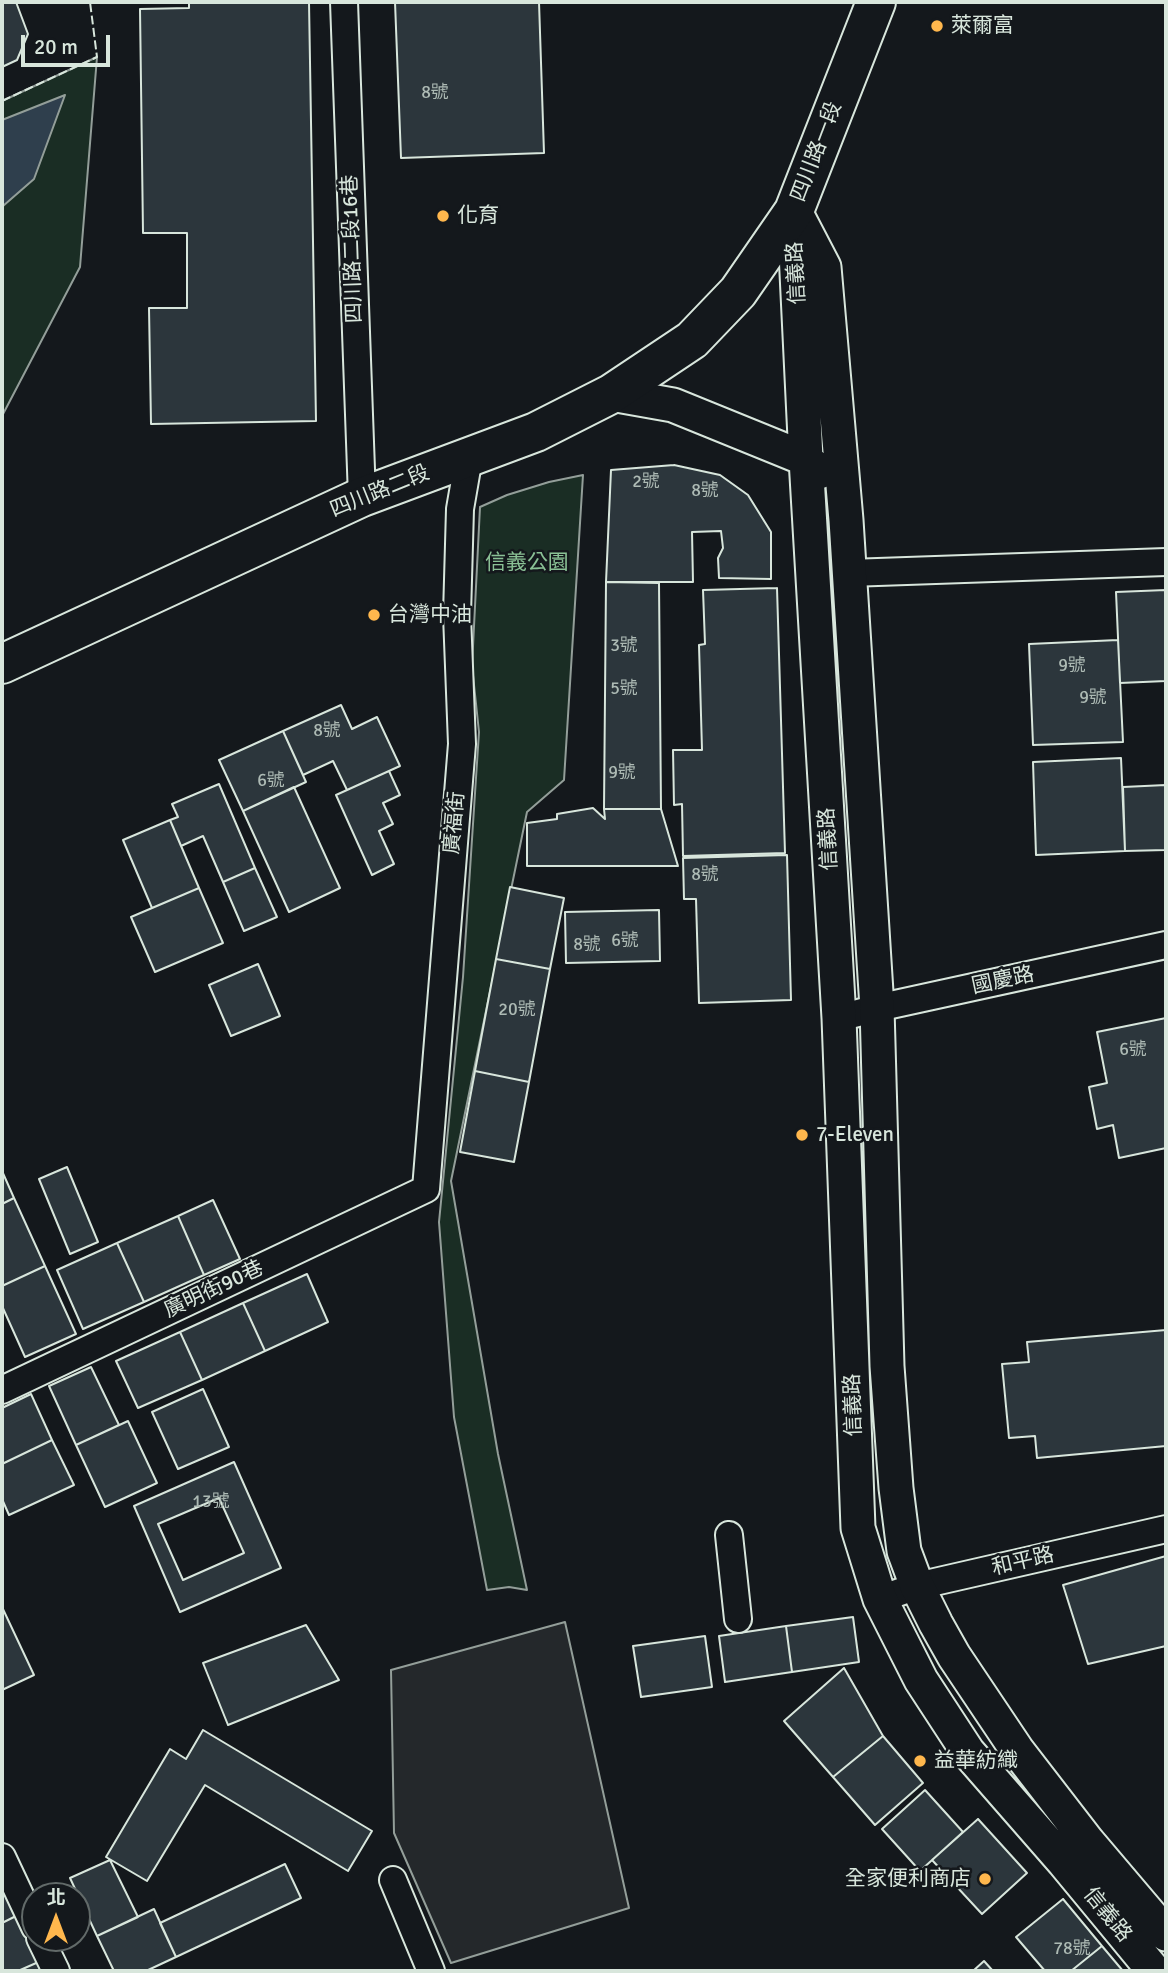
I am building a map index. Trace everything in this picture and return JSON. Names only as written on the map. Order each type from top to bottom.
[{"type":"main road","name":"四川路一段","points":[[738,292],[794,211],[876,2]]},
{"type":"main road","name":"四川路二段","points":[[2,664],[362,497],[536,432],[611,394],[692,340],[738,292]]},
{"type":"street","name":"四川路二段16巷","points":[[344,2],[362,497]]},
{"type":"street","name":"信義路","points":[[794,211],[839,1018],[858,1528],[880,1599],[921,1680],[968,1752],[1154,1971]]},
{"type":"street","name":"信義路","points":[[794,211],[824,267],[846,520],[877,1008],[888,1379],[896,1488],[904,1551],[917,1586],[954,1656],[1017,1750],[1088,1842],[1166,1934]]},
{"type":"street","points":[[611,394],[673,405],[806,459],[825,478],[846,520]]},
{"type":"street","name":"廣福街","points":[[426,1189],[462,744],[457,615],[460,509],[469,457]]},
{"type":"street","points":[[849,573],[1166,562]]},
{"type":"street","name":"國慶路","points":[[839,1018],[1166,945]]},
{"type":"street","name":"廣明街90巷","points":[[2,1390],[426,1189]]},
{"type":"street","name":"和平路","points":[[880,1599],[917,1586],[1166,1529]]},
{"type":"street","points":[[729,1535],[738,1619]]},
{"type":"street","points":[[2,1857],[21,1897]]},
{"type":"street","points":[[393,1880],[431,1971]]},
{"type":"street","points":[[47,1952],[56,1971]]},
{"type":"green space","points":[[97,57],[80,267],[2,416],[2,101]]},
{"type":"green space","name":"信義公園","points":[[583,475],[564,780],[527,812],[451,1181],[498,1454],[527,1590],[509,1587],[487,1590],[454,1417],[439,1222],[463,977],[479,732],[472,666],[480,507],[507,495]]},
{"type":"shaded area","points":[[565,1622],[629,1908],[451,1963],[394,1833],[391,1670]]},
{"type":"water","points":[[65,95],[34,179],[3,206],[2,237],[2,120]]},
{"type":"building","points":[[2,2],[16,2],[28,34],[17,60],[2,67]]},
{"type":"building","points":[[189,2],[309,2],[316,421],[151,424],[149,308],[187,308],[187,233],[143,233],[140,9],[189,8]]},
{"type":"building","points":[[395,2],[539,2],[544,153],[401,158]]},
{"type":"building","points":[[674,465],[720,475],[748,495],[771,532],[771,579],[719,578],[718,558],[723,548],[721,531],[692,532],[693,582],[606,582],[611,470]]},
{"type":"building","points":[[606,582],[659,583],[661,809],[604,809]]},
{"type":"building","points":[[777,588],[785,853],[683,856],[682,804],[674,805],[673,750],[702,750],[699,645],[705,644],[703,590]]},
{"type":"building","points":[[1166,590],[1166,681],[1120,683],[1116,592]]},
{"type":"building","points":[[1118,640],[1123,742],[1033,745],[1029,644]]},
{"type":"building","points":[[341,705],[352,729],[377,717],[400,766],[347,790],[333,761],[303,775],[283,731]]},
{"type":"building","points":[[283,731],[306,782],[243,811],[219,760]]},
{"type":"building","points":[[1121,758],[1125,851],[1036,855],[1033,762]]},
{"type":"building","points":[[389,771],[400,795],[383,803],[393,824],[379,831],[394,864],[372,875],[336,795]]},
{"type":"building","points":[[219,784],[255,868],[223,882],[203,836],[181,846],[170,820],[178,817],[172,804]]},
{"type":"building","points":[[1166,785],[1166,850],[1125,851],[1123,787]]},
{"type":"building","points":[[294,787],[340,888],[289,912],[243,811]]},
{"type":"building","points":[[593,808],[605,819],[604,809],[661,809],[678,866],[527,866],[527,823],[557,819],[557,814]]},
{"type":"building","points":[[170,820],[199,888],[152,908],[123,840]]},
{"type":"building","points":[[787,855],[791,1000],[699,1003],[696,899],[684,899],[683,858]]},
{"type":"building","points":[[255,868],[277,917],[244,931],[223,882]]},
{"type":"building","points":[[510,887],[564,898],[550,969],[496,959]]},
{"type":"building","points":[[199,888],[223,943],[155,972],[131,917]]},
{"type":"building","points":[[659,910],[660,961],[566,963],[565,912]]},
{"type":"building","points":[[496,959],[550,969],[529,1082],[475,1071]]},
{"type":"building","points":[[258,964],[280,1016],[231,1036],[209,985]]},
{"type":"building","points":[[1166,1018],[1166,1148],[1119,1158],[1113,1125],[1097,1129],[1089,1087],[1107,1083],[1097,1032]]},
{"type":"building","points":[[475,1071],[529,1082],[514,1162],[460,1152]]},
{"type":"building","points":[[67,1167],[98,1242],[70,1254],[39,1179]]},
{"type":"building","points":[[2,1171],[14,1198],[2,1204]]},
{"type":"building","points":[[14,1198],[45,1266],[2,1286],[2,1204]]},
{"type":"building","points":[[213,1200],[240,1259],[204,1275],[178,1216]]},
{"type":"building","points":[[178,1216],[204,1275],[144,1302],[117,1243]]},
{"type":"building","points":[[117,1243],[144,1302],[83,1329],[57,1270]]},
{"type":"building","points":[[45,1266],[76,1334],[25,1357],[2,1306],[2,1286]]},
{"type":"building","points":[[307,1274],[328,1322],[265,1351],[243,1303]]},
{"type":"building","points":[[243,1303],[265,1351],[202,1380],[180,1332]]},
{"type":"building","points":[[1166,1330],[1166,1446],[1037,1458],[1035,1436],[1009,1438],[1002,1364],[1029,1362],[1027,1342]]},
{"type":"building","points":[[180,1332],[202,1380],[138,1408],[116,1361]]},
{"type":"building","points":[[91,1367],[119,1425],[76,1445],[49,1386]]},
{"type":"building","points":[[203,1389],[229,1447],[178,1469],[152,1412]]},
{"type":"building","points":[[31,1394],[52,1440],[2,1464],[2,1408]]},
{"type":"building","points":[[128,1421],[157,1483],[105,1507],[76,1445]]},
{"type":"building","points":[[52,1440],[74,1485],[9,1515],[2,1499],[2,1464]]},
{"type":"building","points":[[234,1462],[281,1568],[180,1612],[134,1506]],"holes":[[[219,1498],[244,1553],[183,1580],[158,1524]]]},
{"type":"building","points":[[1166,1556],[1166,1646],[1088,1664],[1063,1585]]},
{"type":"building","points":[[2,1607],[34,1675],[2,1690]]},
{"type":"building","points":[[853,1617],[859,1662],[792,1672],[786,1626]]},
{"type":"building","points":[[306,1625],[339,1680],[228,1725],[203,1663]]},
{"type":"building","points":[[786,1626],[792,1672],[725,1682],[719,1636]]},
{"type":"building","points":[[705,1636],[712,1687],[641,1697],[633,1646]]},
{"type":"building","points":[[844,1668],[883,1736],[833,1777],[784,1721]]},
{"type":"building","points":[[203,1730],[372,1831],[348,1871],[205,1785],[147,1881],[106,1857],[170,1749],[186,1759]]},
{"type":"building","points":[[883,1736],[923,1783],[875,1825],[833,1777]]},
{"type":"building","points":[[925,1790],[963,1832],[920,1871],[882,1829]]},
{"type":"building","points":[[978,1819],[1027,1873],[982,1914],[932,1860]]},
{"type":"building","points":[[110,1860],[138,1917],[97,1936],[91,1923],[91,1882],[72,1882],[70,1878]]},
{"type":"building","points":[[285,1864],[301,1898],[176,1957],[160,1923]]},
{"type":"building","points":[[2,1875],[20,1914],[2,1923]]},
{"type":"building","points":[[1063,1899],[1102,1946],[1071,1971],[1045,1971],[1016,1937]]},
{"type":"building","points":[[154,1909],[176,1957],[146,1971],[114,1971],[97,1936]]},
{"type":"building","points":[[20,1914],[21,1952],[39,1952],[43,1960],[18,1971],[2,1971],[2,1923]]},
{"type":"building","points":[[1102,1946],[1123,1971],[1071,1971]]},
{"type":"building","points":[[43,1960],[48,1971],[18,1971]]},
{"type":"building","points":[[984,1961],[993,1971],[973,1971]]},
{"type":"fence","points":[[2,101],[97,57],[90,2]]},
{"type":"place","name":"萊爾富","points":[[937,26]]},
{"type":"place","name":"化育","points":[[443,216]]},
{"type":"place","name":"台灣中油","points":[[374,615]]},
{"type":"place","name":"7-Eleven","points":[[802,1135]]},
{"type":"place","name":"益華紡織","points":[[920,1761]]},
{"type":"place","name":"全家便利商店","points":[[985,1879]]}]
